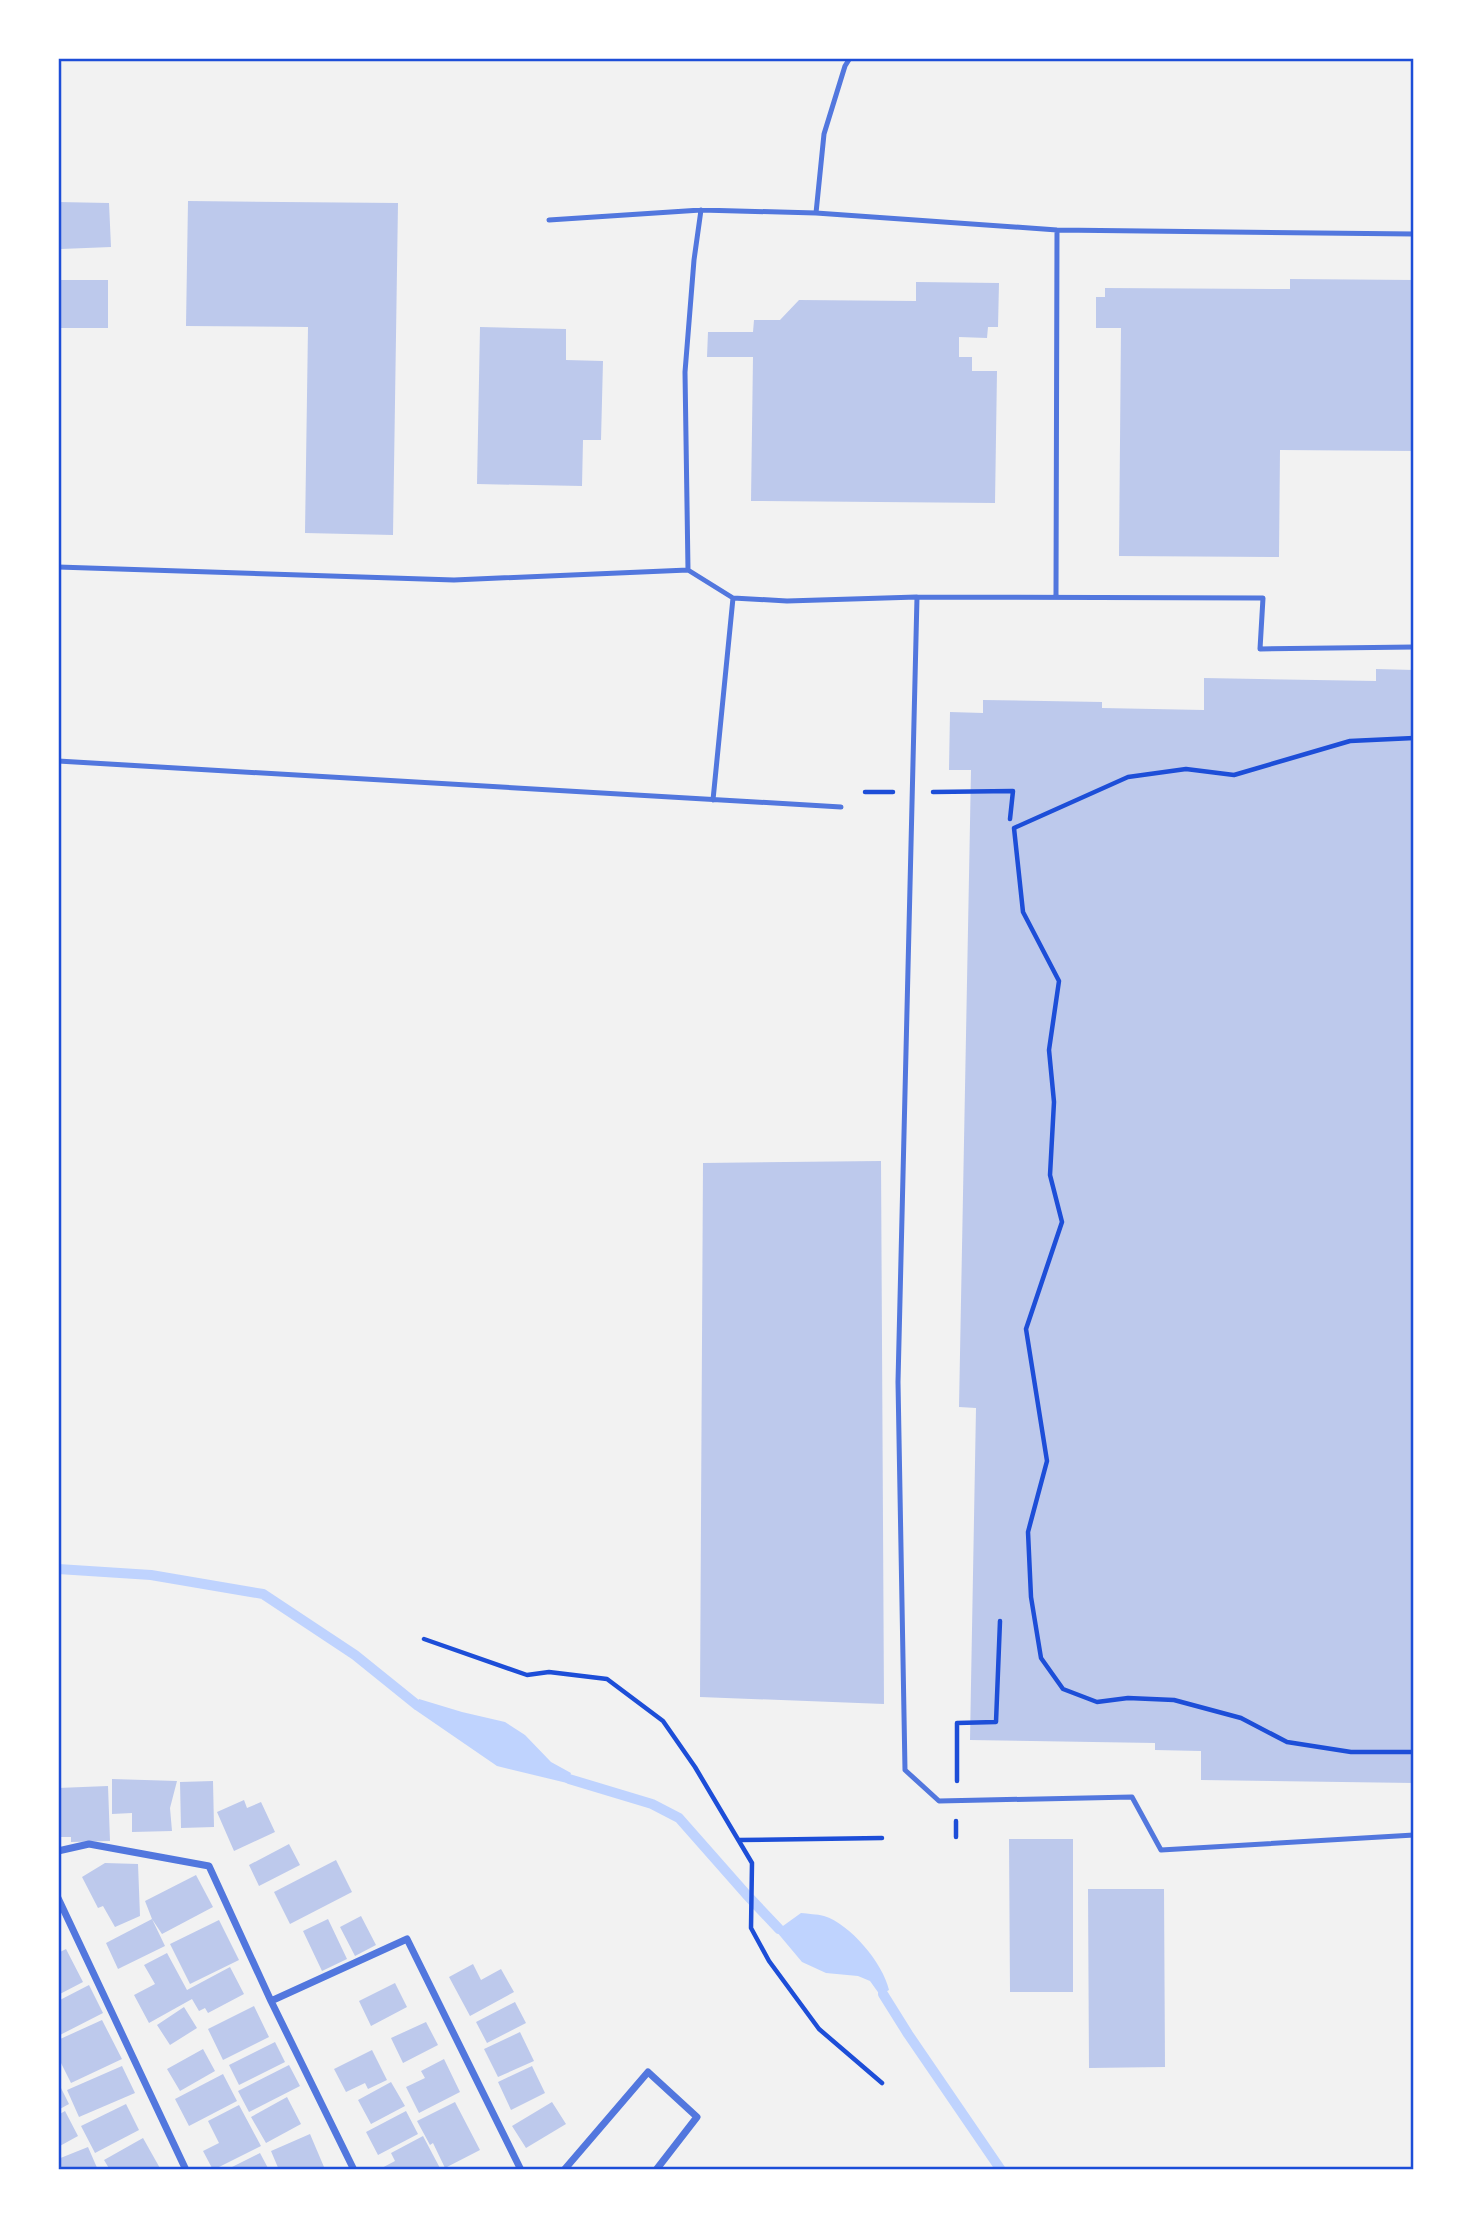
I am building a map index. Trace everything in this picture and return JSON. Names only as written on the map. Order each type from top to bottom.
[{"type":"street","points":[[58,1851],[89,1844],[209,1866],[271,2001],[354,2170]]},
{"type":"street","points":[[58,1898],[186,2170]]},
{"type":"street","points":[[271,2001],[407,1939],[522,2170]]},
{"type":"street","points":[[564,2170],[649,2072],[697,2117],[656,2170]]},
{"type":"lane","points":[[816,213],[824,134],[845,66],[850,58]]},
{"type":"lane","points":[[688,569],[685,372],[701,210]]},
{"type":"lane","points":[[549,220],[701,210],[816,213],[1057,230],[1414,234]]},
{"type":"lane","points":[[1056,596],[1057,230]]},
{"type":"lane","points":[[58,567],[454,580],[688,569],[733,597],[787,601],[1056,596],[1263,598],[1260,649],[1414,647]]},
{"type":"lane","points":[[713,800],[733,597]]},
{"type":"lane","points":[[917,597],[898,1382],[905,1770],[939,1801],[1132,1797],[1161,1850],[1414,1835]]},
{"type":"lane","points":[[58,761],[841,807]]},
{"type":"path","points":[[1414,738],[1349,741],[1234,775],[1186,769],[1128,777],[1014,828],[1023,912],[1059,981],[1049,1050],[1054,1102],[1050,1175],[1062,1222],[1026,1329],[1046,1461],[1028,1532],[1031,1597],[1041,1658],[1063,1689],[1097,1702],[1128,1698],[1174,1700],[1241,1717],[1287,1742],[1351,1752],[1414,1752]]},
{"type":"path","points":[[932,792],[1013,791],[1010,819]]},
{"type":"path","points":[[865,792],[905,792]]},
{"type":"path","points":[[957,1786],[957,1723],[996,1722],[1000,1621]]},
{"type":"path","points":[[424,1639],[527,1675],[548,1672],[607,1679],[663,1721],[695,1767],[752,1863],[751,1928],[782,1980],[819,2029],[882,2083]]},
{"type":"path","points":[[956,1812],[956,1838]]},
{"type":"path","points":[[739,1840],[882,1838]]},
{"type":"water","points":[[419,1699],[505,1722],[525,1735],[551,1762],[571,1773],[567,1783],[497,1766],[414,1709]]},
{"type":"water","points":[[801,1913],[824,1916],[844,1927],[873,1957],[889,1990],[880,1995],[870,1981],[858,1976],[826,1973],[802,1962],[776,1931]]},
{"type":"building","points":[[188,201],[398,203],[393,535],[305,533],[308,327],[186,326]]},
{"type":"building","points":[[58,202],[109,203],[111,247],[61,249]]},
{"type":"building","points":[[1290,279],[1414,280],[1414,451],[1280,450],[1279,557],[1119,556],[1121,328],[1096,328],[1096,297],[1105,297],[1105,288],[1290,289]]},
{"type":"building","points":[[58,280],[108,280],[108,328],[58,328]]},
{"type":"building","points":[[916,282],[999,283],[998,327],[988,327],[987,338],[959,337],[959,357],[972,357],[972,371],[997,371],[995,503],[751,501],[753,357],[707,357],[708,332],[753,332],[754,320],[780,320],[799,300],[916,301]]},
{"type":"building","points":[[480,327],[566,329],[566,360],[603,361],[601,440],[583,440],[582,486],[477,484]]},
{"type":"building","points":[[1376,669],[1414,670],[1414,1783],[1201,1780],[1201,1751],[1155,1750],[1155,1743],[970,1740],[976,1408],[959,1407],[971,770],[949,770],[950,712],[983,713],[983,700],[1102,702],[1102,708],[1204,710],[1204,678],[1376,681]]},
{"type":"building","points":[[881,1161],[884,1704],[700,1697],[703,1163]]},
{"type":"building","points":[[112,1779],[177,1781],[170,1808],[172,1831],[132,1832],[132,1813],[112,1814]]},
{"type":"building","points":[[213,1781],[214,1827],[181,1828],[180,1782]]},
{"type":"building","points":[[108,1786],[110,1841],[71,1842],[71,1837],[58,1837],[58,1788]]},
{"type":"building","points":[[244,1800],[247,1808],[261,1802],[275,1832],[234,1851],[217,1812]]},
{"type":"building","points":[[1009,1839],[1073,1839],[1073,1992],[1010,1992]]},
{"type":"building","points":[[289,1844],[300,1865],[259,1886],[249,1865]]},
{"type":"building","points":[[336,1860],[352,1892],[290,1924],[274,1892]]},
{"type":"building","points":[[105,1863],[138,1864],[140,1916],[115,1927],[103,1906],[98,1908],[82,1877]]},
{"type":"building","points":[[196,1875],[213,1907],[162,1934],[145,1901]]},
{"type":"building","points":[[1088,1889],[1164,1889],[1165,2067],[1089,2068]]},
{"type":"building","points":[[361,1916],[376,1945],[355,1956],[340,1927]]},
{"type":"building","points":[[152,1919],[165,1946],[118,1969],[106,1943]]},
{"type":"building","points":[[328,1919],[347,1959],[322,1971],[303,1931]]},
{"type":"building","points":[[219,1920],[239,1960],[190,1984],[170,1944]]},
{"type":"building","points":[[66,1949],[83,1982],[58,1995],[58,1953]]},
{"type":"building","points":[[167,1953],[187,1990],[230,1967],[244,1994],[208,2013],[205,2008],[199,2011],[192,1999],[149,2023],[134,1995],[155,1984],[144,1965]]},
{"type":"building","points":[[473,1964],[481,1980],[501,1969],[514,1992],[470,2016],[449,1977]]},
{"type":"building","points":[[395,1983],[407,2007],[371,2026],[359,2001]]},
{"type":"building","points":[[89,1985],[103,2013],[58,2036],[58,2001]]},
{"type":"building","points":[[515,2002],[526,2023],[487,2043],[476,2022]]},
{"type":"building","points":[[254,2006],[269,2037],[223,2060],[208,2029]]},
{"type":"building","points":[[184,2007],[197,2028],[170,2045],[157,2025]]},
{"type":"building","points":[[102,2020],[122,2059],[71,2083],[58,2057],[58,2040]]},
{"type":"building","points":[[426,2022],[438,2045],[403,2063],[391,2038]]},
{"type":"building","points":[[520,2032],[534,2061],[498,2077],[484,2049]]},
{"type":"building","points":[[275,2042],[285,2062],[239,2085],[229,2065]]},
{"type":"building","points":[[203,2049],[215,2071],[180,2091],[167,2069]]},
{"type":"building","points":[[372,2050],[387,2080],[368,2089],[365,2083],[346,2092],[334,2069]]},
{"type":"building","points":[[444,2059],[460,2092],[419,2113],[406,2087],[425,2078],[421,2071]]},
{"type":"building","points":[[289,2065],[300,2086],[249,2112],[238,2091]]},
{"type":"building","points":[[122,2066],[135,2093],[79,2117],[67,2090]]},
{"type":"building","points":[[532,2066],[545,2093],[511,2110],[498,2082]]},
{"type":"building","points":[[223,2074],[237,2101],[189,2126],[175,2099]]},
{"type":"building","points":[[58,2082],[69,2104],[58,2110]]},
{"type":"building","points":[[391,2082],[405,2106],[371,2124],[358,2100]]},
{"type":"building","points":[[287,2097],[301,2124],[266,2143],[251,2117]]},
{"type":"building","points":[[455,2102],[480,2150],[445,2168],[433,2143],[430,2145],[417,2121]]},
{"type":"building","points":[[552,2102],[566,2124],[526,2148],[512,2126]]},
{"type":"building","points":[[126,2104],[139,2130],[95,2153],[81,2126]]},
{"type":"building","points":[[239,2105],[261,2146],[213,2170],[203,2151],[219,2143],[208,2121]]},
{"type":"building","points":[[65,2111],[78,2136],[58,2147],[58,2115]]},
{"type":"building","points":[[406,2111],[418,2134],[378,2155],[366,2132]]},
{"type":"building","points":[[310,2134],[324,2167],[316,2170],[279,2170],[271,2151]]},
{"type":"building","points":[[423,2136],[441,2170],[378,2170],[395,2161],[391,2153]]},
{"type":"building","points":[[143,2138],[161,2170],[110,2170],[104,2160]]},
{"type":"building","points":[[88,2147],[98,2170],[58,2170],[58,2159]]},
{"type":"building","points":[[260,2153],[269,2170],[226,2170]]},
{"type":"waterway","points":[[58,1569],[151,1575],[263,1594],[355,1655],[417,1705]]},
{"type":"waterway","points":[[569,1779],[652,1804],[679,1818],[779,1929]]},
{"type":"waterway","points":[[883,1994],[1001,2170]]}]
